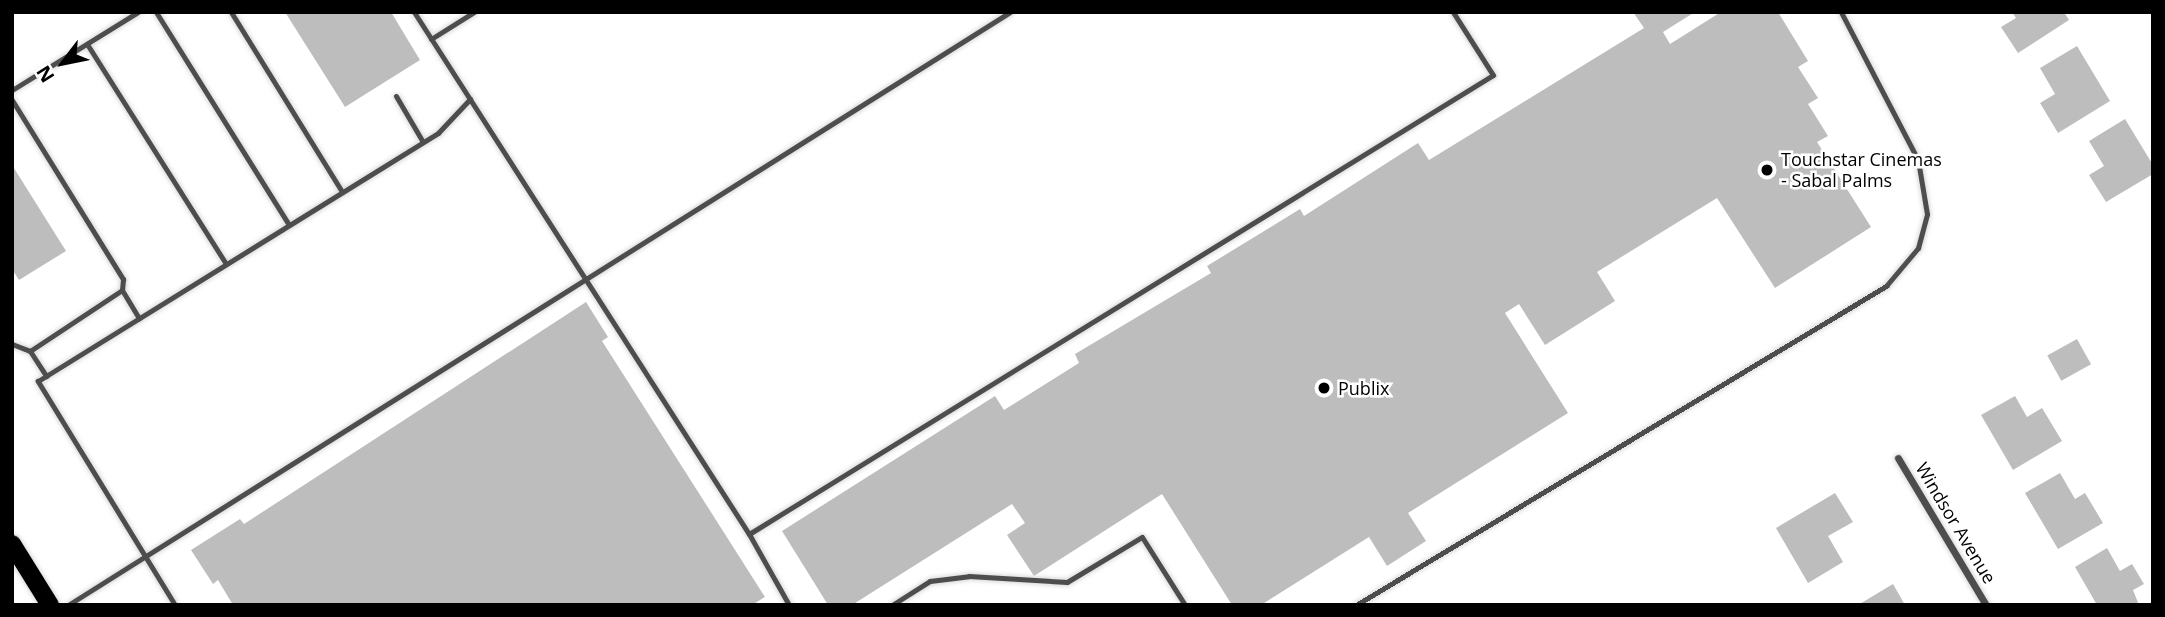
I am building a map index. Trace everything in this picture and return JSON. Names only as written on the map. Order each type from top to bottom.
[{"type":"main road","points":[[12,544],[50,605]]},
{"type":"street","name":"Windsor Avenue","points":[[1898,458],[1986,605]]},
{"type":"lane","points":[[12,90],[138,12]]},
{"type":"lane","points":[[156,12],[289,225]]},
{"type":"lane","points":[[230,12],[342,192]]},
{"type":"lane","points":[[414,12],[749,534],[789,605]]},
{"type":"lane","points":[[431,39],[474,12]]},
{"type":"lane","points":[[68,605],[1010,12]]},
{"type":"lane","points":[[749,534],[1493,75],[1453,12]]},
{"type":"lane","points":[[1356,605],[1886,286],[1918,248],[1927,214],[1918,160],[1841,12]]},
{"type":"lane","points":[[87,44],[226,264]]},
{"type":"lane","points":[[396,96],[423,142]]},
{"type":"lane","points":[[175,605],[38,381],[423,142],[470,99]]},
{"type":"lane","points":[[12,100],[123,279],[122,290],[139,318]]},
{"type":"lane","points":[[30,351],[122,290]]},
{"type":"lane","points":[[12,344],[30,351],[46,376]]},
{"type":"lane","points":[[892,605],[930,581],[969,576],[1067,582],[1142,537],[1185,605]]},
{"type":"building","points":[[285,12],[391,12],[420,60],[345,107]]},
{"type":"building","points":[[1633,12],[1695,12],[1663,32],[1670,44],[1721,12],[1778,12],[1808,61],[1798,67],[1818,98],[1808,104],[1828,136],[1817,142],[1871,227],[1775,288],[1717,198],[1597,272],[1615,301],[1545,345],[1519,304],[1505,313],[1568,413],[1408,513],[1426,541],[1387,566],[1369,537],[1261,605],[1232,605],[1162,494],[1034,576],[1007,535],[1025,523],[1012,504],[852,605],[828,605],[782,531],[995,396],[1004,410],[1079,363],[1075,354],[1211,273],[1207,266],[1300,209],[1304,216],[1418,143],[1429,160],[1644,28]]},
{"type":"building","points":[[2012,12],[2064,12],[2069,20],[2018,53],[2001,27],[2016,18]]},
{"type":"building","points":[[2077,46],[2110,101],[2058,133],[2040,103],[2055,94],[2040,68]]},
{"type":"building","points":[[2125,119],[2153,165],[2153,174],[2106,202],[2089,175],[2104,166],[2089,141]]},
{"type":"building","points":[[12,165],[66,251],[19,280],[12,269]]},
{"type":"building","points":[[586,302],[608,337],[602,341],[765,597],[752,605],[233,605],[218,580],[213,584],[191,550],[240,519],[244,524]]},
{"type":"building","points":[[2077,339],[2091,364],[2061,381],[2047,355]]},
{"type":"building","points":[[2015,396],[2027,417],[2042,408],[2062,441],[2013,470],[1981,415]]},
{"type":"building","points":[[2060,473],[2075,499],[2085,493],[2103,523],[2058,549],[2025,493]]},
{"type":"building","points":[[1835,493],[1853,522],[1828,536],[1843,562],[1808,583],[1776,528]]},
{"type":"building","points":[[2107,548],[2120,571],[2132,564],[2144,584],[2133,590],[2139,605],[2097,605],[2075,567]]},
{"type":"building","points":[[1893,584],[1905,605],[1858,605]]},
{"type":"place","name":"Touchstar Cinemas - Sabal Palms","points":[[1767,170]]},
{"type":"place","name":"Publix","points":[[1324,388]]}]
